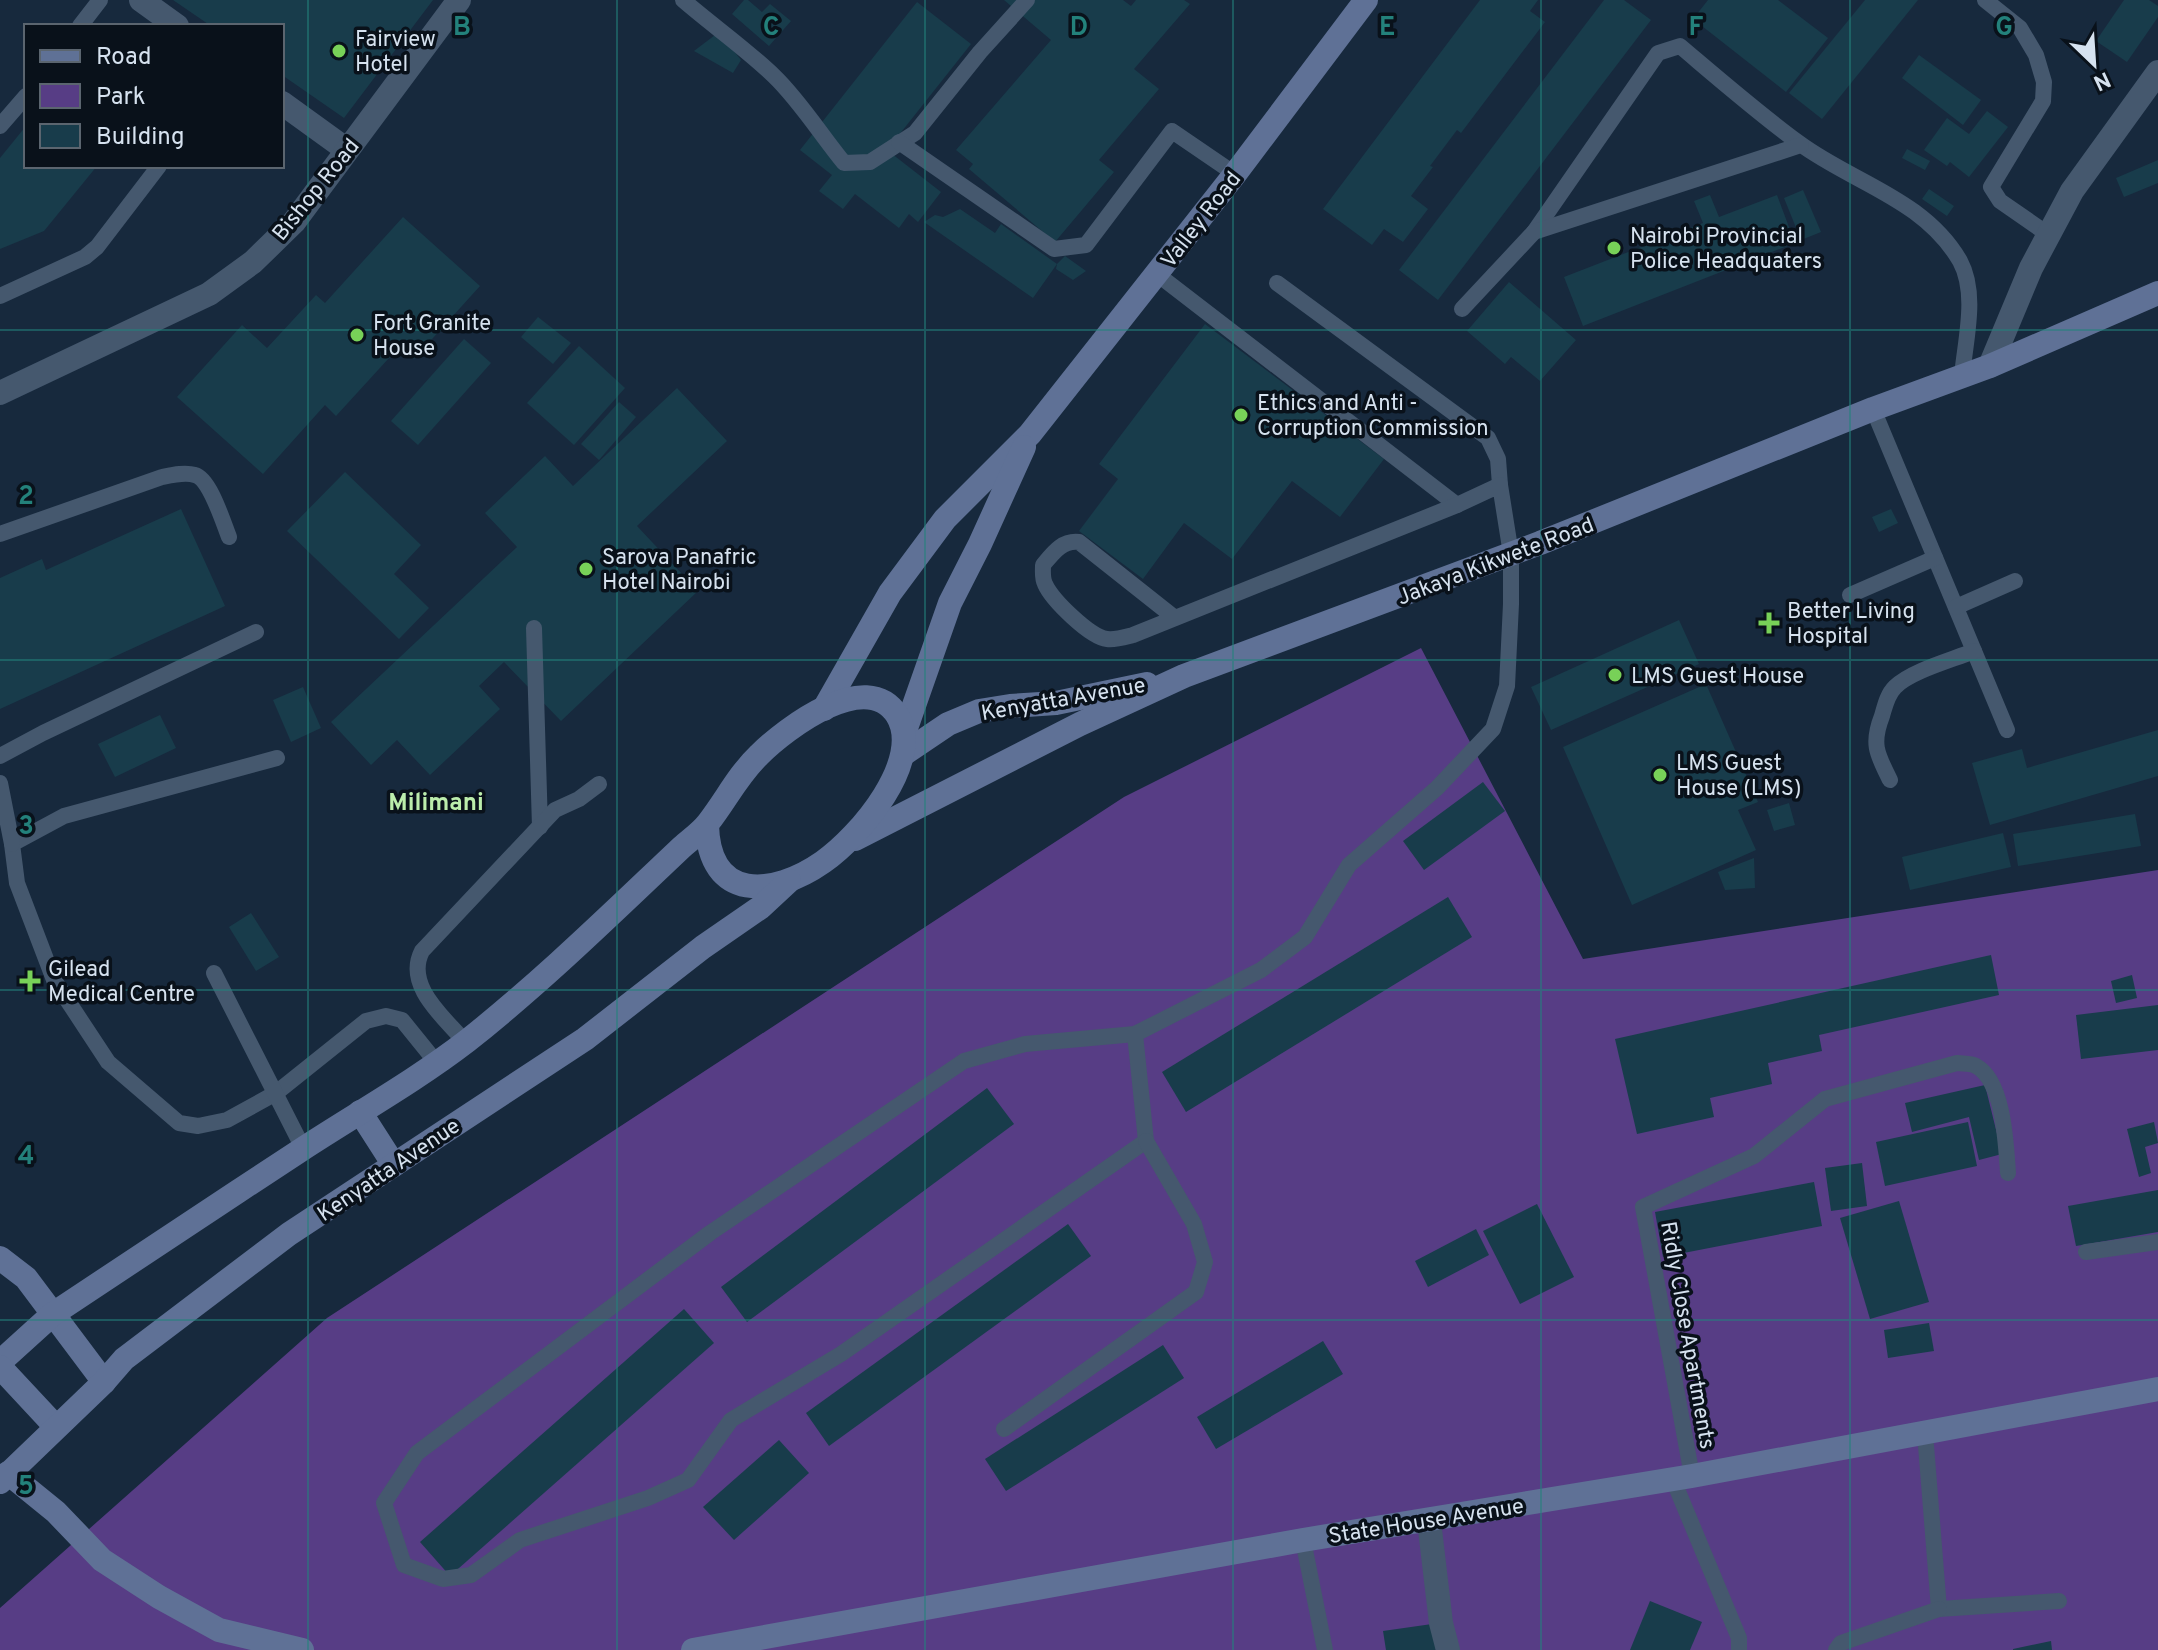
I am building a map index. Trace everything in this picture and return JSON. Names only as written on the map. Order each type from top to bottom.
[{"type":"main road","name":"Valley Road","points":[[824,709],[890,593],[945,519],[1030,434],[1235,174],[1366,0]]},
{"type":"main road","name":"Jakaya Kikwete Road","points":[[843,846],[1080,724],[1184,676],[1330,624],[1873,409],[1990,366],[2158,293]]},
{"type":"main road","name":"Valley Road","points":[[843,846],[897,773],[950,603],[1030,434]]},
{"type":"main road","name":"Kenyatta Avenue","points":[[905,742],[979,711],[1056,703],[1184,676]]},
{"type":"main road","points":[[56,1427],[0,1365],[53,1314],[465,1042],[564,959],[707,825],[734,783],[759,754],[792,728],[824,709],[853,697],[869,696],[883,701],[896,713],[905,742]]},
{"type":"main road","points":[[707,825],[710,855],[727,878],[742,885],[766,886],[794,877],[822,863],[843,846]]},
{"type":"main road","name":"Kenyatta Avenue","points":[[4,1478],[124,1359],[289,1234],[585,1039],[703,947],[761,907],[794,877]]},
{"type":"main road","points":[[360,1112],[394,1165]]},
{"type":"main road","points":[[0,1258],[26,1278],[104,1382]]},
{"type":"main road","name":"State House Avenue","points":[[693,1650],[723,1648],[1303,1540],[1682,1477],[2158,1389]]},
{"type":"main road","points":[[4,1478],[56,1512],[102,1560],[159,1597],[219,1630],[302,1650]]},
{"type":"street","points":[[141,0],[174,24]]},
{"type":"street","name":"Bishop Road","points":[[0,393],[209,294],[253,262],[294,222],[459,0]]},
{"type":"street","points":[[1990,366],[2031,268],[2072,191],[2158,72]]},
{"type":"street","points":[[284,104],[347,150]]},
{"type":"street","points":[[1429,1521],[1441,1623],[1448,1650]]},
{"type":"lane","points":[[82,24],[100,0]]},
{"type":"lane","points":[[683,0],[719,32],[734,39],[776,77],[844,163],[870,162],[915,133],[980,52],[1027,0]]},
{"type":"lane","points":[[1985,0],[2020,28],[2036,55],[2044,82],[2043,101],[1991,187],[2000,201],[2049,235]]},
{"type":"lane","points":[[1462,309],[1534,232],[1658,53],[1680,46],[1801,145],[1901,201],[1935,229],[1961,262],[1968,285],[1962,376]]},
{"type":"lane","points":[[0,126],[24,98]]},
{"type":"lane","points":[[899,142],[1054,249],[1086,245],[1172,131],[1235,174]]},
{"type":"lane","points":[[1534,232],[1801,145]]},
{"type":"lane","points":[[0,296],[85,257],[97,247],[157,168]]},
{"type":"lane","points":[[1157,274],[1457,505]]},
{"type":"lane","points":[[1146,1141],[841,1354],[731,1420],[688,1480],[648,1498],[520,1540],[471,1575],[443,1579],[404,1565],[384,1503],[417,1453],[710,1233],[964,1061],[1025,1044],[1135,1034],[1261,970],[1305,937],[1349,865],[1437,788],[1493,729],[1507,686],[1511,554],[1498,459],[1488,438],[1277,283]]},
{"type":"lane","points":[[1873,409],[2007,730]]},
{"type":"lane","points":[[0,534],[162,477],[182,474],[198,475],[207,484],[229,537]]},
{"type":"lane","points":[[1175,618],[1079,542],[1071,541],[1058,548],[1043,565],[1043,581],[1053,598],[1082,625],[1105,639],[1133,635],[1457,505],[1500,485]]},
{"type":"lane","points":[[1850,595],[1935,558]]},
{"type":"lane","points":[[1956,607],[2015,581]]},
{"type":"lane","points":[[534,628],[540,827]]},
{"type":"lane","points":[[0,756],[256,632]]},
{"type":"lane","points":[[1890,780],[1875,745],[1875,733],[1890,694],[1896,685],[1912,676],[1974,651]]},
{"type":"lane","points":[[12,844],[64,816],[277,758]]},
{"type":"lane","points":[[0,783],[17,883],[54,980],[108,1062],[179,1123],[198,1126],[227,1120],[276,1093],[366,1021],[386,1016],[402,1020],[436,1062]]},
{"type":"lane","points":[[465,1042],[420,988],[417,959],[555,810],[579,799],[599,784]]},
{"type":"lane","points":[[214,973],[303,1148]]},
{"type":"lane","points":[[1004,1429],[1196,1292],[1205,1262],[1194,1224],[1146,1141],[1135,1034]]},
{"type":"lane","name":"Ridly Close Apartments","points":[[1682,1477],[1643,1207],[1754,1156],[1825,1099],[1957,1063],[1974,1064],[1985,1073],[2003,1110],[2008,1173]]},
{"type":"lane","points":[[2086,1252],[2158,1242]]},
{"type":"lane","points":[[1925,1433],[1939,1609]]},
{"type":"lane","points":[[1682,1477],[1739,1638],[1739,1650]]},
{"type":"lane","points":[[1303,1540],[1325,1650]]},
{"type":"lane","points":[[1836,1650],[1841,1643],[1939,1609],[2059,1601]]},
{"type":"green space","points":[[1421,648],[1583,959],[2158,870],[2158,1650],[0,1650],[0,1608],[327,1318],[1124,797]]},
{"type":"building","name":"Fairview Hotel","points":[[173,0],[433,0],[344,118],[284,76],[284,24],[208,24]]},
{"type":"building","points":[[744,0],[762,12],[770,4],[791,21],[769,46],[732,14]]},
{"type":"building","points":[[1004,0],[1123,0],[1131,6],[1136,0],[1184,0],[1190,4],[1134,69],[1159,89],[1099,160],[1114,172],[1055,242],[969,169],[973,164],[956,150],[1051,40]]},
{"type":"building","points":[[1480,0],[1538,0],[1530,11],[1545,22],[1461,133],[1457,130],[1430,166],[1433,167],[1411,196],[1428,209],[1403,242],[1384,229],[1372,245],[1323,209]]},
{"type":"building","points":[[1604,0],[1624,0],[1651,20],[1438,300],[1399,270]]},
{"type":"building","points":[[1708,0],[1778,0],[1828,38],[1786,92],[1693,19]]},
{"type":"building","points":[[1865,0],[1918,0],[1822,119],[1789,93]]},
{"type":"building","points":[[2124,0],[2149,0],[2158,6],[2158,17],[2127,62],[2096,41]]},
{"type":"building","points":[[917,2],[971,44],[887,150],[941,192],[918,222],[909,214],[899,228],[855,194],[843,209],[819,191],[832,175],[800,150]]},
{"type":"building","points":[[719,32],[741,60],[733,73],[694,51]]},
{"type":"building","points":[[1919,55],[1981,100],[1963,125],[1902,78]]},
{"type":"building","points":[[1987,111],[2008,127],[1969,177],[1950,162],[1947,166],[1924,150],[1947,118],[1969,134]]},
{"type":"building","points":[[24,128],[24,168],[95,168],[44,231],[0,249],[0,158]]},
{"type":"building","points":[[1907,149],[1930,161],[1925,170],[1902,158]]},
{"type":"building","points":[[2158,160],[2158,183],[2124,197],[2116,178]]},
{"type":"building","points":[[1929,189],[1954,206],[1947,216],[1922,199]]},
{"type":"building","points":[[1803,190],[1821,232],[1801,240],[1784,198]]},
{"type":"building","name":"Nairobi Provincial Police Headquaters","points":[[1710,195],[1719,217],[1777,195],[1795,243],[1583,326],[1564,277],[1703,223],[1694,201]]},
{"type":"building","points":[[960,209],[995,233],[1001,224],[1057,264],[1033,298],[924,222],[935,215],[943,217]]},
{"type":"building","name":"Fort Granite House","points":[[403,217],[480,286],[414,359],[400,346],[336,416],[325,405],[263,474],[177,397],[242,325],[267,348],[316,295],[325,303]]},
{"type":"building","points":[[1065,256],[1086,271],[1073,280],[1056,269]]},
{"type":"building","points":[[1509,282],[1576,340],[1540,381],[1511,357],[1505,364],[1467,331]]},
{"type":"building","points":[[538,317],[571,343],[553,364],[521,337]]},
{"type":"building","points":[[1205,324],[1384,459],[1340,517],[1292,481],[1232,559],[1184,523],[1143,579],[1079,531],[1118,479],[1099,464]]},
{"type":"building","points":[[464,339],[491,363],[418,445],[391,421]]},
{"type":"building","points":[[579,346],[625,388],[574,445],[527,403]]},
{"type":"building","name":"Sarova Panafric Hotel Nairobi","points":[[677,388],[727,441],[637,526],[698,591],[561,721],[504,662],[479,686],[500,709],[430,775],[397,740],[371,765],[331,722],[517,547],[485,513],[545,456],[573,486]]},
{"type":"building","points":[[619,402],[636,417],[599,460],[581,444]]},
{"type":"building","points":[[345,472],[421,545],[394,574],[429,608],[399,639],[287,531]]},
{"type":"building","points":[[181,509],[225,606],[0,709],[0,578],[42,559],[46,570]]},
{"type":"building","points":[[1891,509],[1898,523],[1879,532],[1872,517]]},
{"type":"building","name":"LMS Guest House","points":[[1679,620],[1699,664],[1551,730],[1531,687]]},
{"type":"building","name":"LMS Guest House (LMS)","points":[[1706,684],[1758,802],[1738,810],[1756,850],[1632,905],[1563,747]]},
{"type":"building","points":[[303,687],[321,728],[291,742],[273,700]]},
{"type":"building","points":[[160,715],[176,748],[115,777],[98,744]]},
{"type":"building","points":[[2158,730],[2158,776],[1990,825],[1972,763],[2022,749],[2027,768]]},
{"type":"building","points":[[1483,782],[1505,811],[1424,870],[1403,841]]},
{"type":"building","points":[[1789,803],[1795,825],[1774,831],[1767,810]]},
{"type":"building","points":[[2135,814],[2141,846],[2018,866],[2013,834]]},
{"type":"building","points":[[2003,833],[2011,867],[1910,890],[1902,857]]},
{"type":"building","points":[[1754,858],[1755,888],[1725,890],[1718,872]]},
{"type":"building","points":[[1448,897],[1472,937],[1186,1112],[1162,1072]]},
{"type":"building","points":[[251,913],[279,957],[256,971],[229,927]]},
{"type":"building","points":[[1991,955],[1999,995],[1819,1035],[1822,1051],[1768,1063],[1772,1084],[1710,1098],[1714,1117],[1637,1134],[1615,1039]]},
{"type":"building","points":[[2132,975],[2137,998],[2116,1003],[2111,981]]},
{"type":"building","points":[[2158,1005],[2158,1050],[2081,1059],[2076,1015]]},
{"type":"building","points":[[1985,1085],[2002,1154],[1979,1160],[1969,1117],[1912,1132],[1905,1103]]},
{"type":"building","points":[[987,1088],[1014,1124],[747,1322],[721,1287]]},
{"type":"building","points":[[1968,1122],[1977,1166],[1885,1186],[1876,1142]]},
{"type":"building","points":[[2154,1122],[2158,1143],[2145,1147],[2151,1173],[2139,1177],[2127,1129]]},
{"type":"building","points":[[1862,1163],[1867,1206],[1831,1211],[1825,1168]]},
{"type":"building","points":[[1814,1182],[1822,1226],[1663,1257],[1655,1212]]},
{"type":"building","points":[[2158,1190],[2158,1232],[2076,1246],[2068,1206]]},
{"type":"building","points":[[1899,1201],[1929,1302],[1870,1319],[1840,1218]]},
{"type":"building","points":[[1537,1204],[1574,1277],[1520,1304],[1483,1231]]},
{"type":"building","points":[[1068,1224],[1091,1256],[829,1446],[806,1413]]},
{"type":"building","points":[[1476,1229],[1489,1255],[1428,1287],[1415,1261]]},
{"type":"building","points":[[684,1309],[714,1343],[450,1576],[420,1542]]},
{"type":"building","points":[[1929,1323],[1934,1351],[1888,1358],[1884,1330]]},
{"type":"building","points":[[1323,1341],[1343,1374],[1216,1449],[1197,1417]]},
{"type":"building","points":[[1163,1345],[1184,1378],[1006,1491],[985,1459]]},
{"type":"building","points":[[779,1440],[809,1473],[734,1540],[703,1507]]},
{"type":"building","points":[[1650,1601],[1702,1622],[1690,1650],[1630,1650]]},
{"type":"building","points":[[1432,1624],[1436,1650],[1386,1650],[1383,1631]]},
{"type":"building","points":[[2051,1641],[2052,1650],[2013,1650],[2013,1649]]},
{"type":"place","name":"Fairview Hotel","points":[[339,51]]},
{"type":"place","name":"Nairobi Provincial Police Headquaters","points":[[1614,248]]},
{"type":"place","name":"Fort Granite House","points":[[357,335]]},
{"type":"place","name":"Ethics and Anti - Corruption Commission","points":[[1241,415]]},
{"type":"place","name":"Sarova Panafric Hotel Nairobi","points":[[586,569]]},
{"type":"place","name":"Better Living Hospital","points":[[1769,623]]},
{"type":"place","name":"LMS Guest House","points":[[1615,675]]},
{"type":"place","name":"LMS Guest House (LMS)","points":[[1660,775]]},
{"type":"place","name":"Gilead Medical Centre","points":[[30,981]]},
{"type":"district","name":"Milimani","points":[[436,802]]}]
